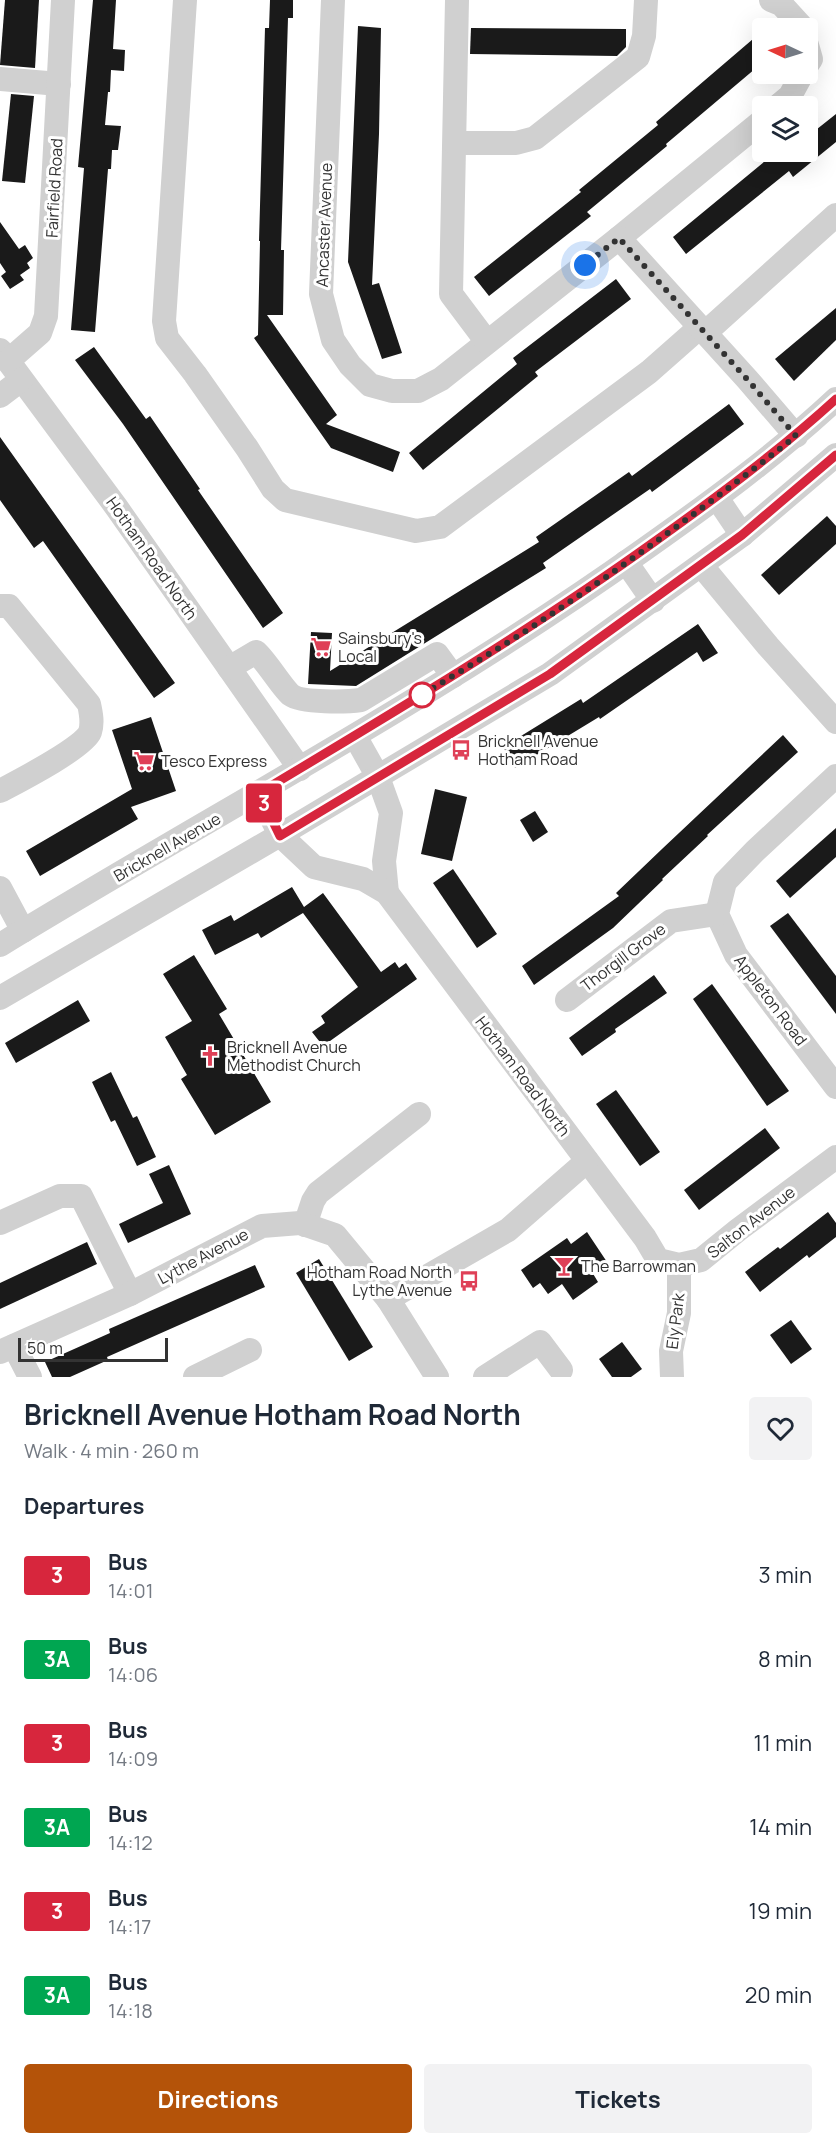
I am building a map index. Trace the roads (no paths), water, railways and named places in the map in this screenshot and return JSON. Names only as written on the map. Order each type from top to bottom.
[{"type":"street","name":"Fairfield Road","points":[[0,396],[10,364],[40,333],[46,316],[63,0]]},
{"type":"street","points":[[184,0],[164,321],[167,338],[202,383],[273,489],[285,500],[416,531],[440,527],[703,330],[836,215]]},
{"type":"street","name":"Ancaster Avenue","points":[[333,0],[321,294],[333,340],[350,365],[370,385],[392,391],[418,391],[441,379],[752,129]]},
{"type":"street","points":[[457,0],[451,294],[487,342]]},
{"type":"street","points":[[455,143],[516,143],[535,138],[638,57],[644,36],[646,0]]},
{"type":"street","points":[[771,0],[781,4],[793,18]]},
{"type":"street","points":[[0,79],[59,84]]},
{"type":"street","points":[[619,238],[796,436]]},
{"type":"street","name":"Hotham Road North","points":[[10,364],[117,508],[300,769]]},
{"type":"street","name":"Bricknell Avenue","points":[[0,945],[300,769],[537,624],[717,498],[796,436],[836,399]]},
{"type":"street","points":[[0,998],[280,836],[550,674],[742,535],[836,455]]},
{"type":"street","points":[[717,498],[742,535]]},
{"type":"street","points":[[626,562],[653,601]]},
{"type":"street","points":[[701,565],[768,646],[836,722]]},
{"type":"street","points":[[0,606],[9,606],[89,704],[92,719],[90,734],[79,745],[0,791]]},
{"type":"street","points":[[229,668],[256,652],[267,662],[290,695],[300,699],[346,702],[361,700],[437,654],[453,676]]},
{"type":"street","points":[[355,736],[378,777],[391,813],[384,861],[387,893]]},
{"type":"street","points":[[717,914],[725,882],[754,850],[836,776]]},
{"type":"street","name":"Hotham Road North","points":[[259,793],[280,836],[314,867],[363,879],[387,893],[645,1238],[669,1263]]},
{"type":"street","points":[[0,888],[23,931]]},
{"type":"street","name":"Thorgill Grove","points":[[567,1000],[671,921],[717,914]]},
{"type":"street","name":"Appleton Road","points":[[717,914],[736,955],[836,1087]]},
{"type":"street","points":[[305,1225],[318,1193],[419,1114]]},
{"type":"street","name":"Salton Avenue","points":[[669,1263],[701,1260],[836,1157]]},
{"type":"street","points":[[388,1299],[508,1230],[587,1161]]},
{"type":"street","points":[[0,1223],[60,1196],[81,1196],[130,1294]]},
{"type":"street","name":"Lythe Avenue","points":[[7,1349],[130,1294],[262,1226],[300,1223],[335,1235],[388,1299],[437,1377]]},
{"type":"street","name":"Ely Park","points":[[669,1263],[679,1313],[671,1351],[672,1377]]},
{"type":"street","points":[[485,1377],[540,1342],[561,1370]]},
{"type":"street","points":[[7,1349],[30,1377]]},
{"type":"street","points":[[195,1377],[250,1350]]},
{"type":"place","name":"Sainsbury's Local","points":[[321,647]]},
{"type":"place","name":"Bricknell Avenue Hotham Road","points":[[461,750]]},
{"type":"place","name":"Tesco Express","points":[[144,761]]},
{"type":"place","name":"Bricknell Avenue Methodist Church","points":[[210,1056]]},
{"type":"place","name":"The Barrowman","points":[[564,1266]]},
{"type":"place","name":"Hotham Road North Lythe Avenue","points":[[469,1281]]}]
